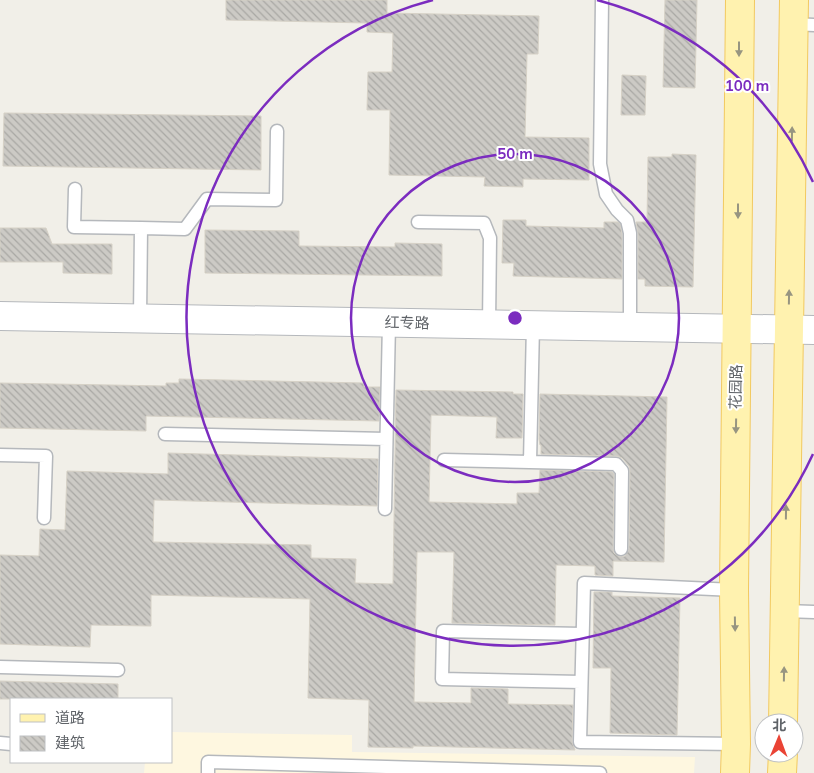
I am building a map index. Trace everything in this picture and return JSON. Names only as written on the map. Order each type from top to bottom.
[{"type":"main road","name":"花园路","points":[[735,773],[734,590],[740,0]]},
{"type":"main road","points":[[783,713],[785,611],[801,330],[801,16]]},
{"type":"street","name":"红专路","points":[[0,316],[801,330]]},
{"type":"lane","points":[[602,0],[600,164],[606,194],[627,220],[630,233],[630,327]]},
{"type":"lane","points":[[75,189],[74,228],[185,229],[207,199],[276,200],[277,131]]},
{"type":"lane","points":[[418,222],[484,223],[490,238],[489,325]]},
{"type":"lane","points":[[140,318],[141,228]]},
{"type":"lane","points":[[385,508],[389,323]]},
{"type":"lane","points":[[530,462],[533,325]]},
{"type":"lane","points":[[165,434],[386,439]]},
{"type":"lane","points":[[0,455],[46,456],[44,518]]},
{"type":"lane","points":[[444,460],[616,464],[622,471],[621,549]]},
{"type":"lane","points":[[734,590],[584,583],[580,742],[736,744]]},
{"type":"lane","points":[[785,611],[814,612]]},
{"type":"lane","points":[[582,634],[443,631],[442,679],[582,682]]},
{"type":"lane","points":[[0,667],[118,670]]},
{"type":"lane","points":[[208,773],[208,762],[301,768],[600,773]]},
{"type":"shaded area","points":[[172,732],[352,735],[352,752],[695,757],[694,773],[144,773],[145,763],[172,763]]},
{"type":"building","points":[[226,0],[387,0],[387,13],[539,16],[538,54],[527,54],[525,137],[589,138],[589,180],[523,179],[523,187],[484,186],[485,177],[389,175],[390,110],[367,110],[368,72],[392,72],[393,33],[367,32],[367,23],[226,20]]},
{"type":"building","points":[[665,0],[697,0],[695,88],[663,87]]},
{"type":"building","points":[[622,75],[646,76],[645,115],[621,115]]},
{"type":"building","points":[[4,113],[261,116],[261,170],[3,166]]},
{"type":"building","points":[[672,154],[696,155],[693,287],[645,286],[645,279],[638,279],[638,233],[636,222],[647,222],[648,157],[672,157]]},
{"type":"building","points":[[503,220],[526,220],[526,226],[604,228],[604,222],[618,222],[622,234],[622,279],[513,276],[514,263],[502,263]]},
{"type":"building","points":[[0,228],[46,228],[52,244],[112,244],[112,274],[63,273],[63,262],[0,262]]},
{"type":"building","points":[[205,230],[299,231],[299,246],[395,247],[395,243],[442,244],[442,276],[205,273]]},
{"type":"building","points":[[179,379],[364,383],[364,387],[380,387],[379,421],[146,416],[146,431],[0,428],[0,383],[166,386],[166,383],[179,383]]},
{"type":"building","points":[[396,390],[513,392],[513,394],[523,394],[522,438],[496,438],[497,417],[431,415],[429,502],[517,504],[517,493],[539,493],[540,470],[612,472],[614,474],[613,549],[614,553],[620,557],[625,556],[629,549],[629,466],[622,458],[617,456],[541,454],[539,439],[540,394],[667,397],[664,562],[613,561],[613,576],[595,575],[595,566],[556,565],[555,625],[452,623],[454,552],[417,552],[414,702],[471,703],[471,688],[508,689],[508,704],[573,705],[572,742],[575,750],[413,746],[413,748],[368,747],[369,700],[308,698],[310,599],[151,595],[151,626],[91,625],[90,647],[0,644],[0,555],[39,556],[40,529],[65,530],[67,471],[168,474],[168,453],[378,459],[377,506],[154,500],[153,542],[311,545],[311,558],[356,559],[355,583],[393,584]]},
{"type":"building","points":[[594,592],[612,592],[612,596],[680,598],[677,735],[610,733],[611,668],[593,668]]},
{"type":"building","points":[[0,681],[118,684],[118,698],[0,699]]}]
